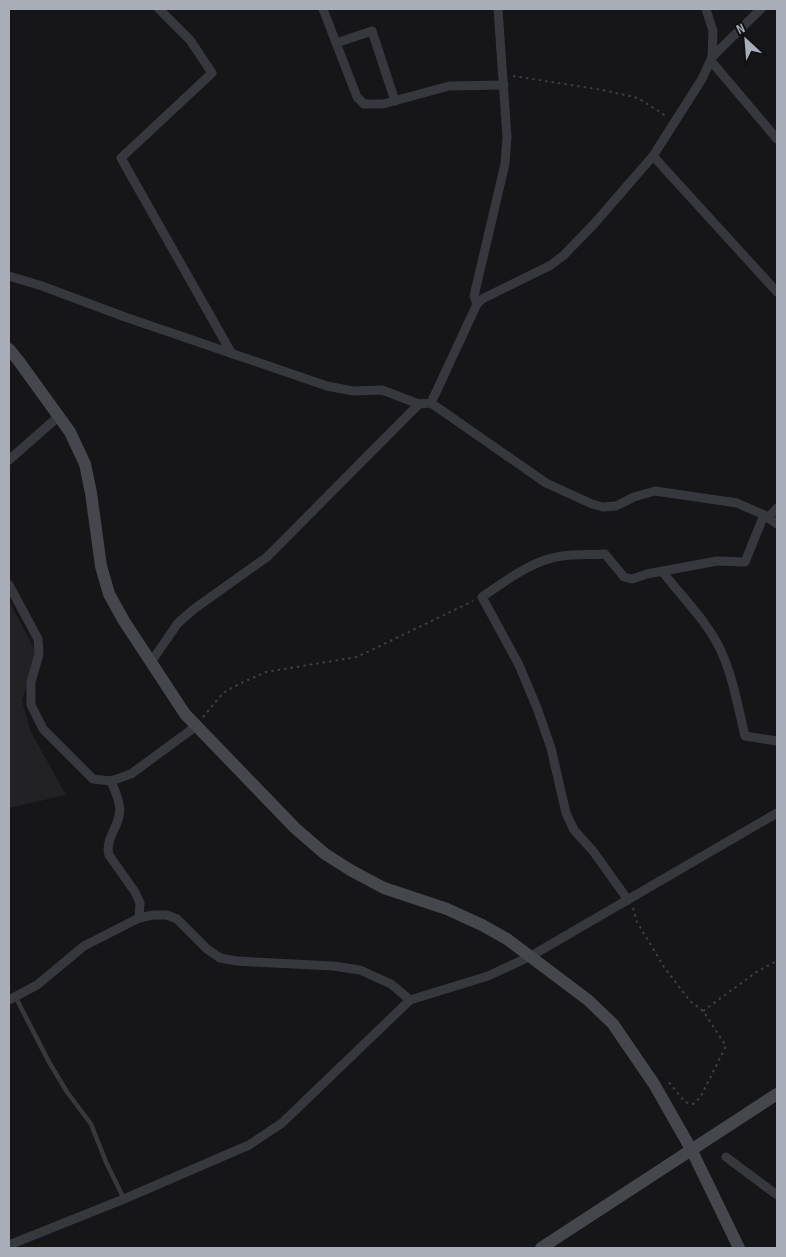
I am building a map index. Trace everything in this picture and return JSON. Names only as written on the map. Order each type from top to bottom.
[{"type":"street","points":[[159,9],[190,40],[212,73],[122,158],[232,354]]},
{"type":"street","points":[[323,9],[358,98],[364,104],[383,104],[449,86],[504,85]]},
{"type":"street","points":[[477,304],[474,296],[505,164],[507,137],[498,9]]},
{"type":"street","points":[[431,403],[477,304],[482,299],[551,265],[564,255],[594,224],[653,156],[702,79],[711,59],[713,31],[706,9]]},
{"type":"street","points":[[711,59],[761,9]]},
{"type":"street","points":[[336,43],[372,31],[395,101]]},
{"type":"street","points":[[711,59],[777,139]]},
{"type":"street","points":[[653,156],[777,292]]},
{"type":"street","points":[[9,276],[327,386],[353,391],[382,390],[419,404],[431,403],[546,483],[592,504],[603,507],[616,506],[655,491],[737,502],[777,524]]},
{"type":"street","points":[[9,350],[70,432],[85,464],[101,566],[109,594],[151,662],[195,727],[295,828],[325,854],[384,888],[447,909],[482,925],[507,939],[588,1000],[613,1024],[654,1084],[691,1149],[739,1248]]},
{"type":"street","points":[[151,662],[178,623],[194,608],[267,558],[419,404]]},
{"type":"street","points":[[9,460],[59,416]]},
{"type":"street","points":[[628,900],[593,851],[574,830],[566,813],[551,748],[537,708],[519,665],[482,597],[526,568],[561,556],[605,554],[624,577],[632,579],[647,574],[717,561],[745,562],[766,517],[777,508]]},
{"type":"street","points":[[662,571],[712,634],[721,650],[728,667],[745,736],[777,741]]},
{"type":"street","points":[[9,585],[38,639],[39,654],[32,682],[32,705],[43,729],[93,779],[111,781],[131,774],[195,727]]},
{"type":"street","points":[[111,781],[119,805],[120,815],[107,849],[140,903],[139,918]]},
{"type":"street","points":[[9,1245],[124,1199],[249,1144],[282,1123],[410,1000],[488,976],[531,956],[777,813]]},
{"type":"street","points":[[12,998],[37,985],[84,946],[139,918],[167,915],[177,919],[207,949],[220,958],[237,961],[333,966],[360,970],[391,984],[410,1000]]},
{"type":"street","points":[[541,1248],[777,1094]]},
{"type":"street","points":[[726,1157],[777,1195]]},
{"type":"lane","points":[[12,998],[67,1092],[91,1124],[106,1162],[124,1199]]},
{"type":"path","points":[[503,74],[603,90],[638,98],[675,121]]},
{"type":"path","points":[[195,727],[223,693],[239,684],[266,672],[357,657],[482,597]]},
{"type":"path","points":[[628,900],[637,922],[664,967],[690,1001],[703,1011],[726,1046],[700,1098],[693,1104],[685,1102],[665,1078],[654,1084]]},
{"type":"path","points":[[703,1011],[758,971],[777,961]]},
{"type":"shaded area","points":[[9,601],[35,650],[31,672],[22,700],[30,730],[66,795],[9,808]]}]
